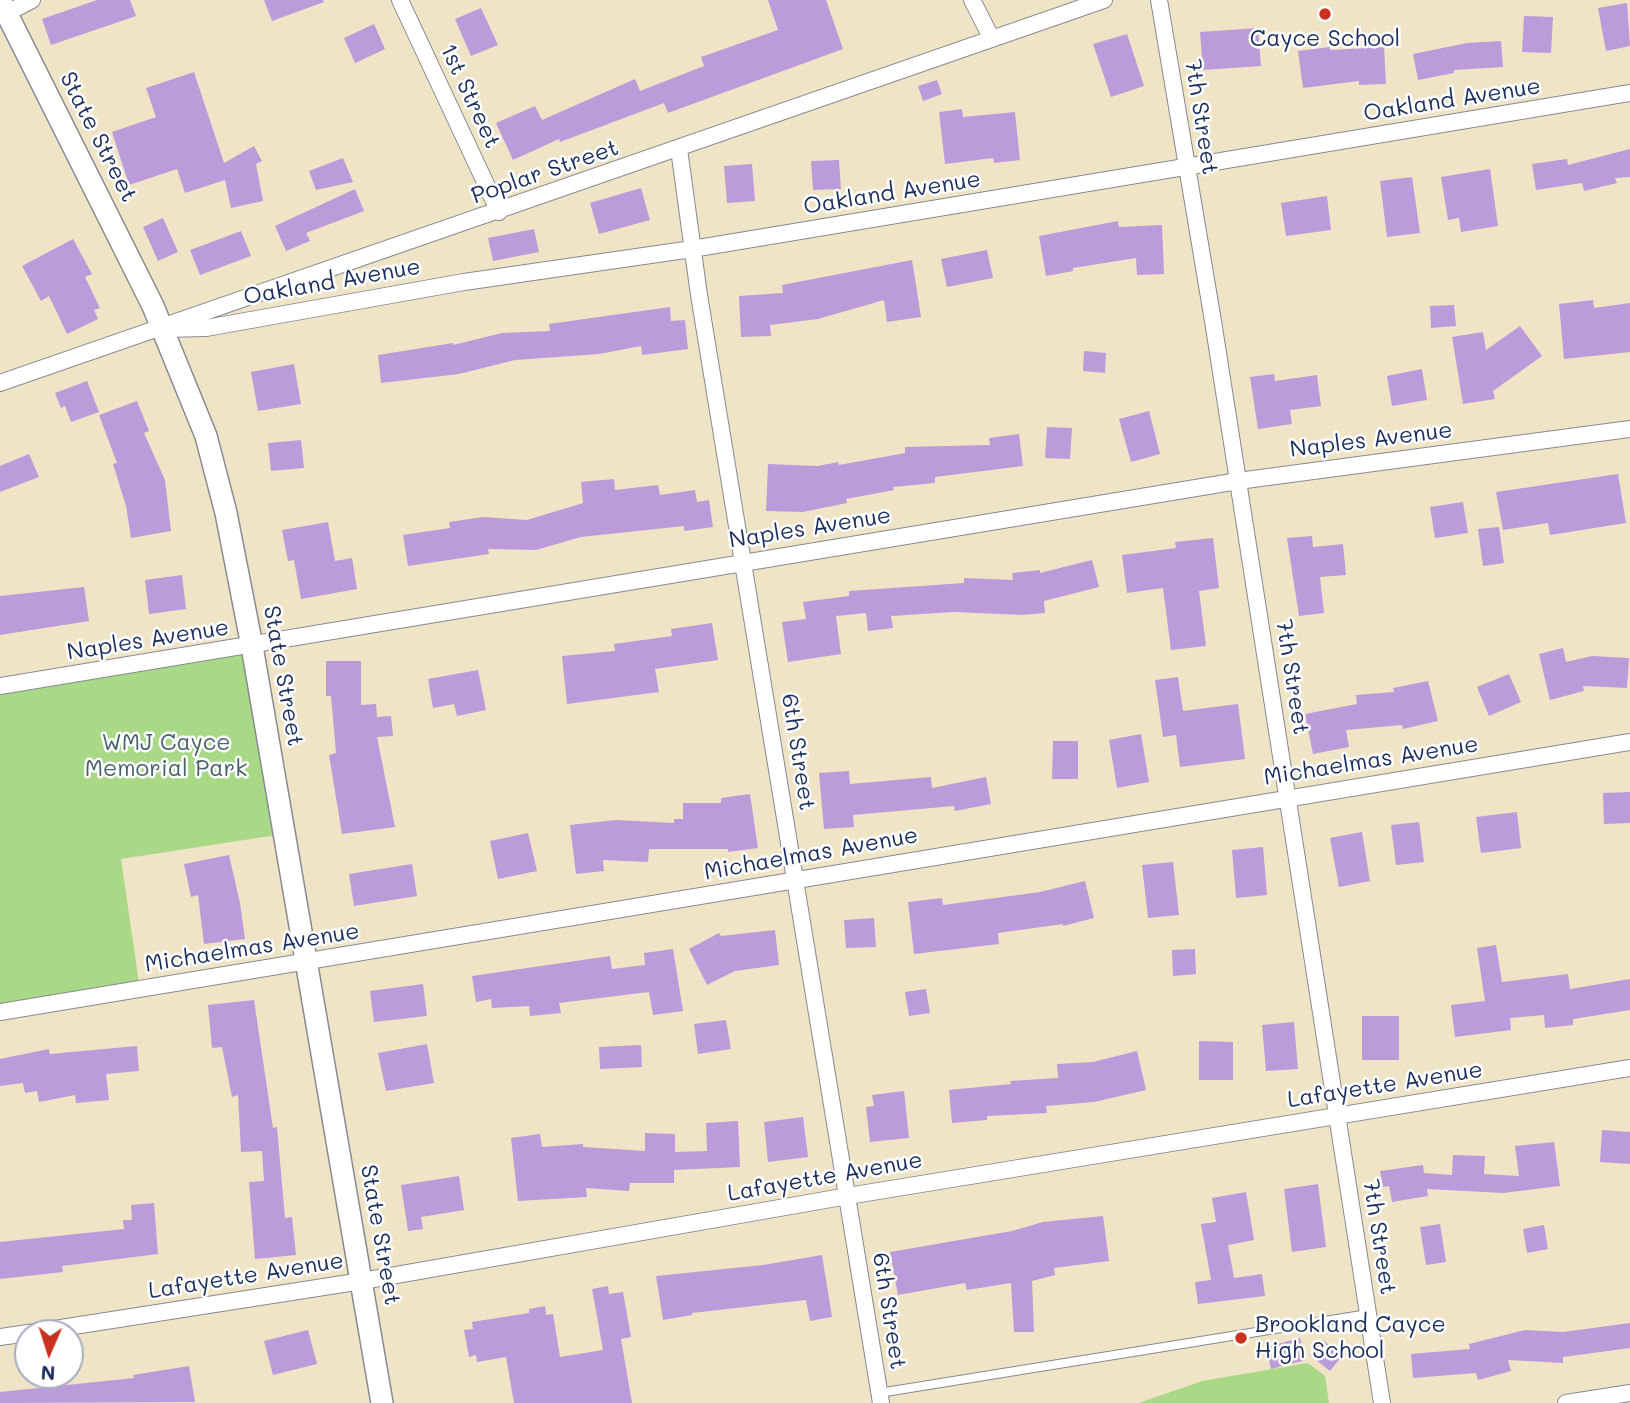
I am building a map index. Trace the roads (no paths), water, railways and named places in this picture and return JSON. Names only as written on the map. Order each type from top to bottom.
[{"type":"main road","name":"State Street","points":[[3,6],[162,329],[206,436],[226,513],[252,646],[382,1403]]},
{"type":"street","points":[[3,6],[32,0]]},
{"type":"street","name":"1st Street","points":[[400,0],[499,212]]},
{"type":"street","points":[[972,0],[992,39]]},
{"type":"street","name":"Poplar Street","points":[[0,383],[1104,0]]},
{"type":"street","name":"7th Street","points":[[1159,0],[1238,481],[1382,1403]]},
{"type":"street","name":"Oakland Avenue","points":[[162,329],[206,328],[464,282],[692,249],[1630,93]]},
{"type":"street","name":"6th Street","points":[[679,149],[692,249],[880,1398]]},
{"type":"street","name":"Naples Avenue","points":[[0,686],[1238,481],[1630,429]]},
{"type":"street","name":"Michaelmas Avenue","points":[[0,1012],[305,964],[796,879],[1630,742]]},
{"type":"street","name":"Lafayette Avenue","points":[[84,1324],[362,1282],[848,1196],[1630,1068]]},
{"type":"street","points":[[1566,1403],[1630,1393]]},
{"type":"lane","points":[[880,1398],[1368,1314]]},
{"type":"place","name":"Cayce School","points":[[1325,14]]},
{"type":"place","name":"Brookland Cayce High School","points":[[1241,1338]]},
{"type":"park label","name":"WMJ Cayce Memorial Park","points":[[166,756]]}]
